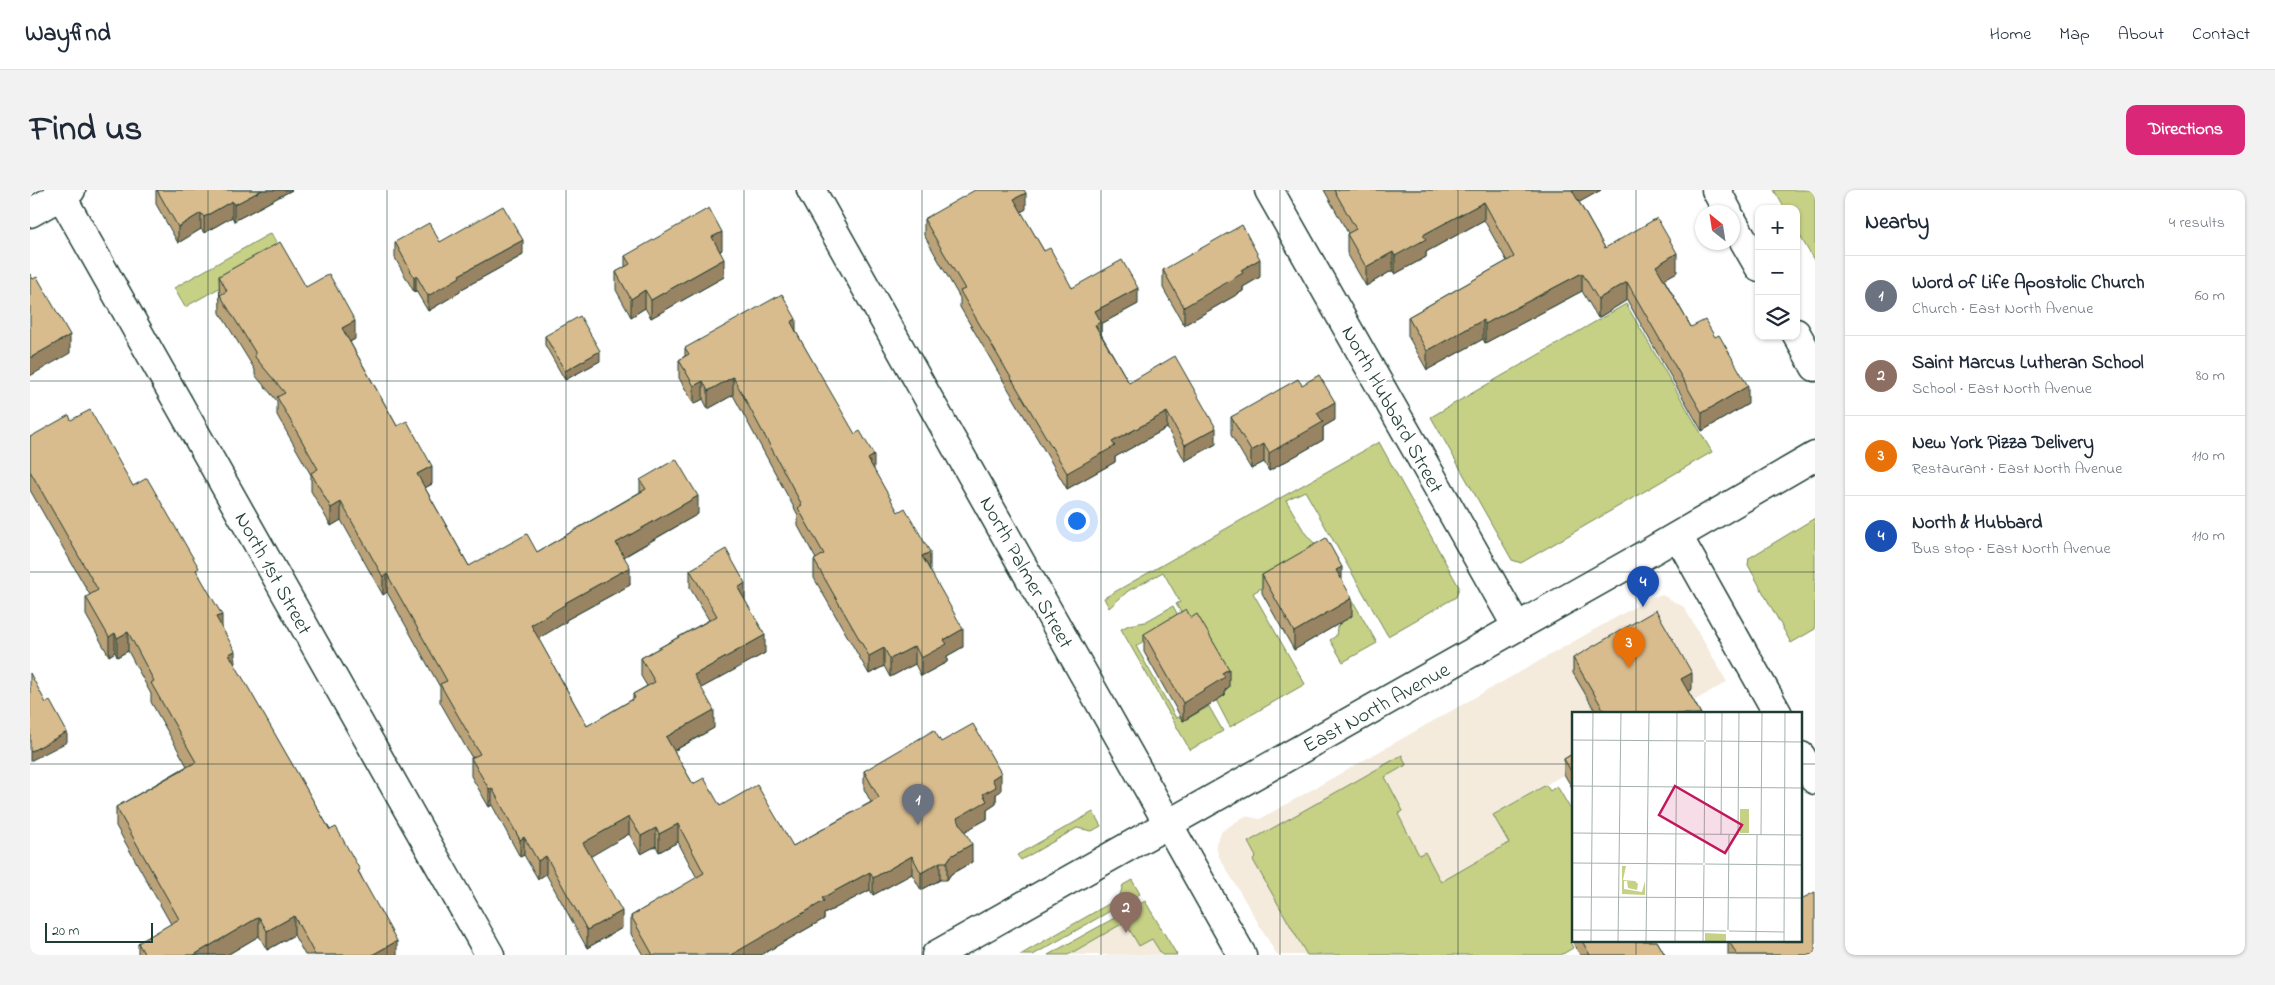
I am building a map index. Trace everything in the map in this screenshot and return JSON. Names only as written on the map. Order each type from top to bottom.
[{"type":"street","name":"North Palmer Street","points":[[811,190],[1242,955]]},
{"type":"street","name":"North Hubbard Street","points":[[1269,190],[1517,627]]},
{"type":"street","points":[[1716,190],[1724,205]]},
{"type":"street","points":[[30,213],[63,192]]},
{"type":"street","name":"North 1st Street","points":[[63,192],[490,955]]},
{"type":"street","points":[[1740,234],[1755,260]]},
{"type":"street","points":[[1800,340],[1815,367]]},
{"type":"street","name":"East North Avenue","points":[[936,955],[1678,536],[1815,456]]},
{"type":"street","points":[[1678,536],[1777,712]]},
{"type":"street","points":[[1802,758],[1815,780]]},
{"type":"shaded area","points":[[1662,595],[1684,607],[1727,682],[1674,712],[1572,712],[1572,770],[1497,812],[1517,848],[1328,955],[1277,955],[1218,855],[1216,843],[1222,831],[1245,816],[1260,819],[1652,597]]},
{"type":"shaded area","points":[[1145,901],[1177,955],[1048,955],[1126,911]]},
{"type":"green space","points":[[1774,190],[1815,190],[1815,262],[1800,236],[1800,205],[1783,205]]},
{"type":"green space","points":[[271,233],[282,253],[185,307],[174,288]]},
{"type":"green space","points":[[1626,304],[1712,452],[1521,563],[1512,560],[1431,417]]},
{"type":"green space","points":[[1379,442],[1459,587],[1456,597],[1388,636],[1305,491],[1286,500],[1305,533],[1322,552],[1253,593],[1305,684],[1230,727],[1216,700],[1192,631],[1176,604],[1180,602],[1163,572],[1128,591],[1109,608],[1104,598]]},
{"type":"green space","points":[[1815,518],[1815,629],[1791,643],[1748,565],[1749,558]]},
{"type":"green space","points":[[1343,584],[1377,643],[1343,662],[1330,640],[1336,636],[1337,627],[1341,623]]},
{"type":"green space","points":[[1173,606],[1185,628],[1152,636],[1136,646],[1176,718],[1180,717],[1183,721],[1208,707],[1208,705],[1223,731],[1190,750],[1121,629],[1129,625],[1145,622]]},
{"type":"green space","points":[[1402,755],[1406,765],[1385,777],[1403,811],[1398,814],[1419,855],[1425,852],[1441,882],[1509,843],[1493,815],[1546,785],[1550,791],[1557,786],[1572,809],[1572,941],[1570,942],[1573,948],[1561,955],[1307,955],[1253,860],[1256,857],[1248,842]]},
{"type":"green space","points":[[1093,812],[1101,826],[1092,831],[1077,828],[1021,860],[1017,855]]},
{"type":"green space","points":[[1132,880],[1140,894],[1033,955],[1020,955],[1119,898],[1123,885]]},
{"type":"green space","points":[[1145,901],[1177,955],[1162,955],[1152,939],[1139,946],[1125,922],[1068,955],[1048,955]]},
{"type":"building","points":[[157,190],[262,190],[234,205],[232,201],[204,217],[201,213],[178,227]]},
{"type":"building","points":[[975,190],[1024,190],[1026,193],[1014,199],[1044,251],[1050,248],[1072,288],[1122,260],[1138,288],[1095,311],[1101,322],[1095,325],[1129,383],[1175,356],[1216,428],[1185,445],[1167,412],[1112,442],[1115,446],[1067,473],[960,291],[965,289],[924,219]]},
{"type":"building","points":[[1334,190],[1572,190],[1605,248],[1657,218],[1677,253],[1656,266],[1691,327],[1705,320],[1715,337],[1719,335],[1748,386],[1702,413],[1627,282],[1598,299],[1582,273],[1485,324],[1483,320],[1427,351],[1408,317],[1514,257],[1484,202],[1423,235],[1426,239],[1395,256],[1393,252],[1366,267],[1347,234],[1356,229]]},
{"type":"building","points":[[503,206],[523,240],[459,275],[460,277],[428,296],[416,275],[414,277],[395,242],[429,223],[440,242]]},
{"type":"building","points":[[709,208],[722,232],[712,237],[724,259],[651,300],[645,290],[631,299],[616,272],[630,264],[625,256]]},
{"type":"building","points":[[1242,225],[1260,259],[1241,270],[1243,273],[1184,307],[1163,270]]},
{"type":"building","points":[[280,242],[306,287],[329,274],[355,321],[342,328],[397,426],[407,421],[432,466],[417,474],[469,566],[527,534],[537,552],[646,489],[640,480],[676,459],[698,496],[616,543],[630,567],[565,603],[531,625],[587,726],[635,698],[633,694],[655,682],[641,658],[717,616],[690,570],[726,549],[745,583],[738,588],[765,635],[694,675],[714,710],[666,737],[693,784],[704,778],[720,806],[757,785],[793,846],[879,798],[864,771],[934,730],[941,742],[973,724],[1001,773],[992,779],[996,787],[983,794],[987,801],[957,818],[972,844],[951,856],[947,862],[940,862],[921,873],[912,856],[873,878],[870,872],[822,898],[824,901],[731,955],[653,955],[631,916],[704,873],[678,824],[659,834],[656,828],[641,836],[629,817],[583,843],[622,911],[587,930],[546,856],[538,861],[524,837],[520,840],[492,788],[489,789],[471,758],[480,754],[440,684],[447,681],[387,574],[383,577],[341,502],[331,508],[311,473],[318,469],[277,397],[285,393],[255,357],[255,352],[220,295],[227,291],[219,276]]},
{"type":"building","points":[[30,274],[33,279],[37,277],[70,335],[30,358]]},
{"type":"building","points":[[782,294],[796,319],[791,322],[800,339],[855,434],[860,431],[874,455],[868,459],[898,512],[905,508],[930,552],[922,556],[963,629],[944,640],[947,644],[921,658],[915,646],[890,659],[884,648],[869,656],[814,560],[824,554],[798,508],[802,505],[733,377],[708,391],[703,381],[694,386],[679,360],[689,354],[685,348]]},
{"type":"building","points":[[580,316],[600,351],[565,371],[545,336]]},
{"type":"building","points":[[1319,375],[1335,402],[1317,413],[1323,422],[1269,453],[1264,444],[1251,451],[1231,417],[1298,379],[1302,385]]},
{"type":"building","points":[[90,410],[133,486],[147,478],[199,568],[196,570],[222,615],[216,617],[235,651],[229,654],[330,830],[336,827],[397,941],[372,955],[315,955],[294,916],[267,931],[259,917],[194,955],[145,955],[138,943],[179,919],[116,807],[196,762],[151,683],[154,681],[128,632],[117,638],[115,633],[109,637],[86,597],[98,590],[30,471],[30,437],[69,415],[71,420]]},
{"type":"building","points":[[1326,538],[1342,567],[1336,570],[1352,598],[1294,632],[1262,575]]},
{"type":"building","points":[[1186,609],[1191,618],[1197,614],[1229,669],[1222,673],[1225,677],[1183,703],[1144,634]]},
{"type":"building","points":[[1656,610],[1692,673],[1681,679],[1700,712],[1605,712],[1573,658]]},
{"type":"building","points":[[30,673],[46,703],[50,701],[67,732],[30,752]]},
{"type":"building","points":[[1572,754],[1572,773],[1564,759]]},
{"type":"building","points":[[1815,892],[1815,955],[1737,955],[1730,942],[1802,942],[1802,898]]},
{"type":"building","points":[[1583,942],[1658,942],[1665,955],[1590,955]]},
{"type":"place","name":"North & Hubbard","points":[[1643,607]]},
{"type":"place","name":"New York Pizza Delivery","points":[[1629,668]]},
{"type":"place","name":"Word of Life Apostolic Church","points":[[918,825]]},
{"type":"place","name":"Saint Marcus Lutheran School","points":[[1126,933]]}]
